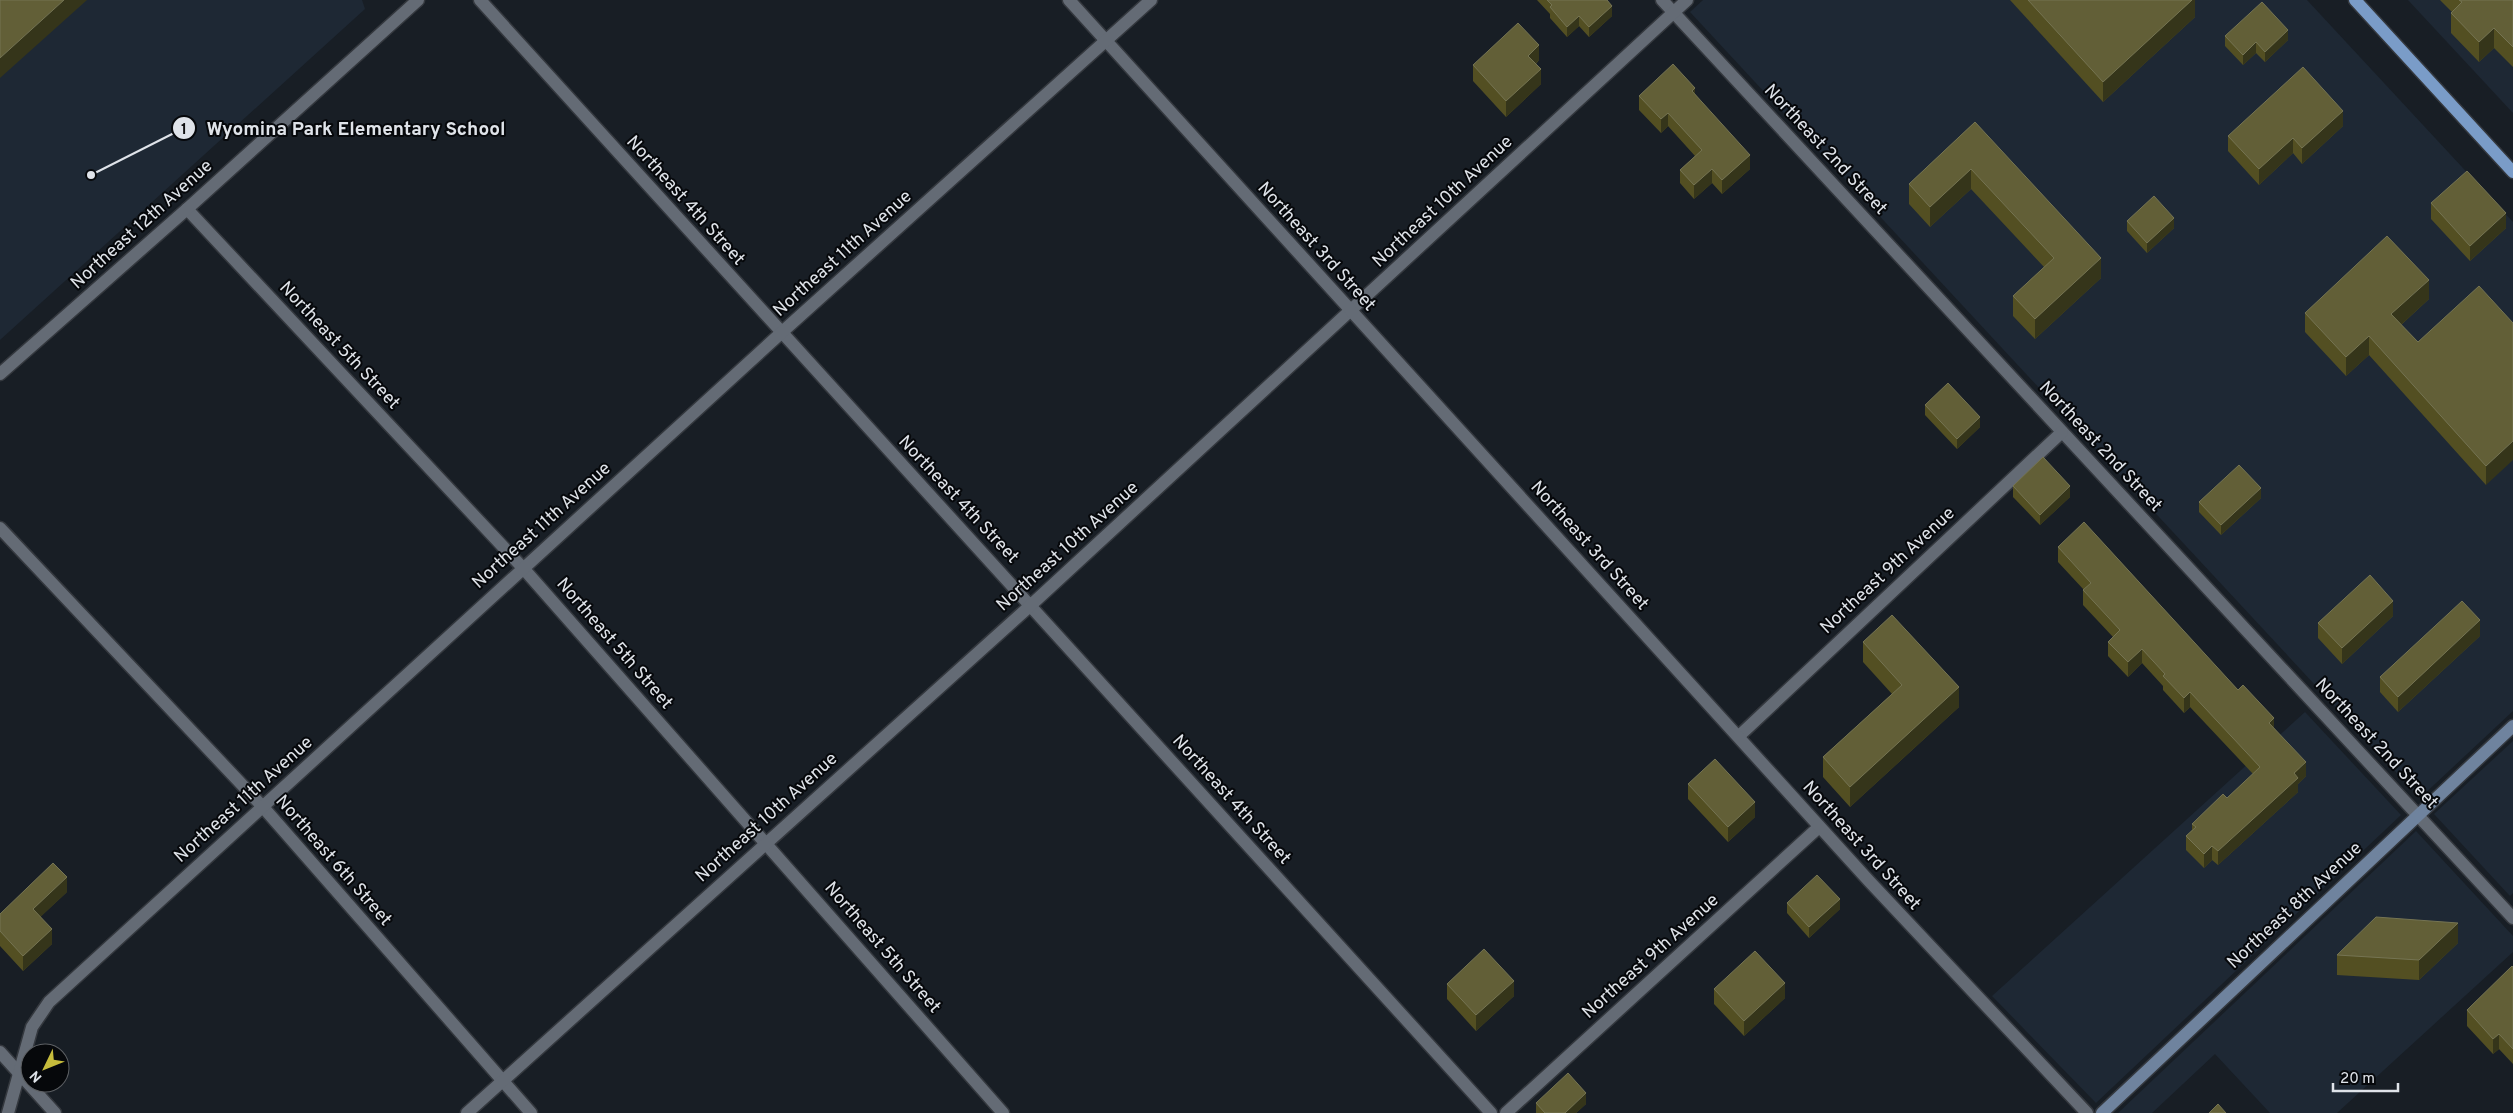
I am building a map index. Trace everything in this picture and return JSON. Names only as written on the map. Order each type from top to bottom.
[{"type":"main road","points":[[2355,0],[2513,172]]},
{"type":"main road","name":"Northeast 8th Avenue","points":[[2102,1113],[2513,726]]},
{"type":"street","name":"Northeast 12th Avenue","points":[[0,374],[187,209],[418,0]]},
{"type":"street","name":"Northeast 4th Street","points":[[480,0],[1491,1113]]},
{"type":"street","name":"Northeast 3rd Street","points":[[1069,0],[1820,827],[1966,986],[2087,1113]]},
{"type":"street","name":"Northeast 11th Avenue","points":[[28,1043],[32,1027],[49,1002],[781,333],[1152,0]]},
{"type":"street","name":"Northeast 2nd Street","points":[[1662,0],[2513,918]]},
{"type":"street","name":"Northeast 10th Avenue","points":[[466,1113],[1031,605],[1351,312],[1687,0]]},
{"type":"street","name":"Northeast 5th Street","points":[[187,209],[523,568],[1004,1113]]},
{"type":"street","name":"Northeast 9th Avenue","points":[[1739,736],[2062,432]]},
{"type":"street","name":"Northeast 6th Street","points":[[0,528],[263,807],[531,1113]]},
{"type":"street","name":"Northeast 9th Avenue","points":[[1506,1113],[1820,827]]},
{"type":"street","points":[[0,1052],[20,1074]]},
{"type":"street","name":"Northeast 11th Avenue","points":[[8,1113],[20,1074]]},
{"type":"street","points":[[37,1093],[55,1113]]},
{"type":"shaded area","points":[[0,0],[362,0],[365,9],[0,340]]},
{"type":"shaded area","points":[[1703,0],[2307,0],[2513,222],[2513,711],[2420,798],[1690,12]]},
{"type":"shaded area","points":[[2408,0],[2513,0],[2513,113]]},
{"type":"shaded area","points":[[2305,712],[2401,815],[2096,1103],[1992,996]]},
{"type":"shaded area","points":[[2513,741],[2513,893],[2510,896],[2434,814]]},
{"type":"shaded area","points":[[2416,831],[2513,936],[2513,952],[2337,1113],[2270,1113],[2215,1054],[2152,1113],[2118,1113]]},
{"type":"building","points":[[0,0],[64,0],[0,58]]},
{"type":"building","points":[[1547,0],[1607,0],[1612,6],[1589,27],[1579,16],[1567,27],[1550,7],[1552,5]]},
{"type":"building","points":[[2028,0],[2192,0],[2103,82]]},
{"type":"building","points":[[2459,0],[2513,0],[2513,47],[2494,28],[2479,42],[2451,13],[2462,2]]},
{"type":"building","points":[[2262,2],[2288,30],[2265,52],[2256,42],[2243,55],[2225,36]]},
{"type":"building","points":[[1518,23],[1539,45],[1528,56],[1541,69],[1506,101],[1473,65]]},
{"type":"building","points":[[1673,64],[1695,88],[1692,91],[1750,155],[1722,180],[1712,169],[1694,185],[1680,170],[1702,150],[1668,113],[1661,119],[1639,96]]},
{"type":"building","points":[[2303,67],[2343,111],[2302,148],[2293,138],[2259,169],[2228,136]]},
{"type":"building","points":[[1975,122],[2101,258],[2035,319],[2013,296],[2054,258],[1971,169],[1930,207],[1909,184]]},
{"type":"building","points":[[2467,171],[2506,213],[2470,246],[2431,203]]},
{"type":"building","points":[[2154,196],[2174,218],[2147,243],[2127,221]]},
{"type":"building","points":[[2387,236],[2429,280],[2391,314],[2418,342],[2479,286],[2513,323],[2513,441],[2486,466],[2369,336],[2346,357],[2305,313]]},
{"type":"building","points":[[1948,383],[1980,417],[1957,439],[1925,405]]},
{"type":"building","points":[[2043,457],[2070,486],[2040,515],[2013,486]]},
{"type":"building","points":[[2239,465],[2261,488],[2221,525],[2199,502]]},
{"type":"building","points":[[2084,522],[2238,690],[2243,685],[2274,718],[2269,723],[2306,762],[2294,773],[2298,778],[2218,851],[2212,846],[2204,854],[2186,836],[2196,827],[2192,824],[2223,794],[2227,798],[2260,767],[2190,692],[2184,698],[2163,676],[2165,674],[2142,649],[2128,662],[2108,642],[2120,630],[2083,590],[2091,583],[2058,547]]},
{"type":"building","points":[[2370,575],[2393,601],[2342,648],[2318,623]]},
{"type":"building","points":[[2462,601],[2480,620],[2398,697],[2380,677]]},
{"type":"building","points":[[1892,615],[1959,687],[1850,787],[1823,757],[1902,685],[1863,642]]},
{"type":"building","points":[[1715,759],[1755,802],[1728,827],[1688,784]]},
{"type":"building","points":[[53,863],[67,877],[33,909],[52,929],[23,956],[0,931],[0,914]]},
{"type":"building","points":[[1817,875],[1840,899],[1809,927],[1787,903]]},
{"type":"building","points":[[2376,917],[2458,923],[2419,960],[2337,955]]},
{"type":"building","points":[[1484,949],[1514,981],[1476,1015],[1447,984]]},
{"type":"building","points":[[1755,951],[1785,983],[1744,1021],[1714,989]]},
{"type":"building","points":[[2512,966],[2513,1049],[2499,1034],[2493,1039],[2467,1010]]},
{"type":"building","points":[[1568,1073],[1586,1093],[1565,1113],[1545,1113],[1536,1103]]},
{"type":"building","points":[[2218,1104],[2226,1113],[2209,1113]]},
{"type":"place","name":"Wyomina Park Elementary School","points":[[91,175]]}]
